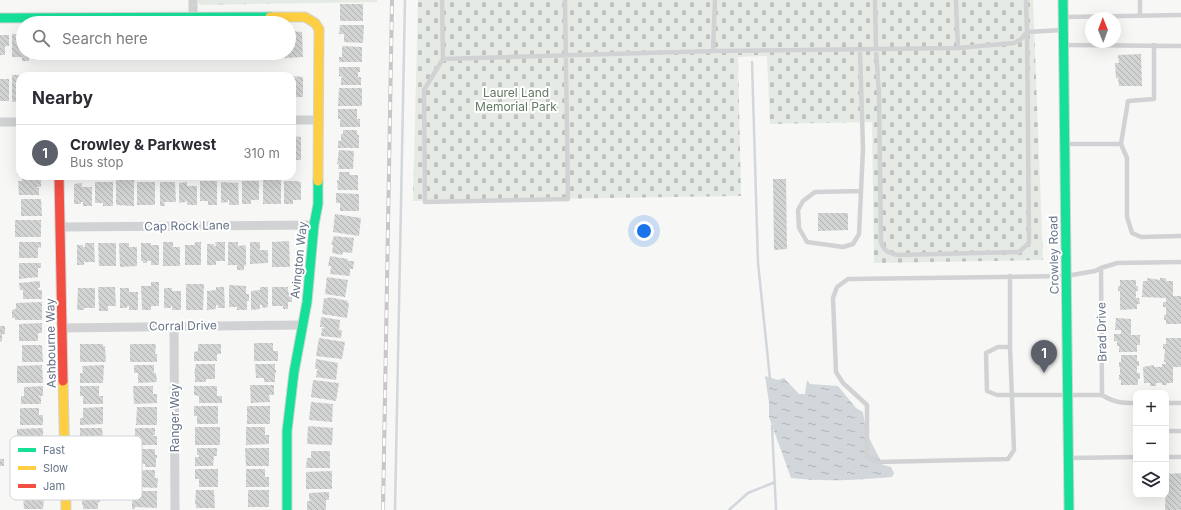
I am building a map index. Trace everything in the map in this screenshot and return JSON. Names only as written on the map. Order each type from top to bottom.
[{"type":"street","points":[[193,0],[193,16]]},
{"type":"street","name":"Crowley Road","points":[[1063,0],[1069,510]]},
{"type":"street","name":"Avington Way","points":[[287,510],[287,431],[302,324],[307,302],[314,225],[318,204],[319,29],[315,23],[305,17],[296,17]]},
{"type":"street","points":[[0,18],[16,18]]},
{"type":"street","points":[[296,120],[319,120]]},
{"type":"street","points":[[0,122],[16,122]]},
{"type":"street","name":"Ashbourne Way","points":[[59,180],[65,436]]},
{"type":"street","name":"Cap Rock Lane","points":[[61,227],[314,225]]},
{"type":"street","name":"Corral Drive","points":[[63,328],[302,324]]},
{"type":"street","name":"Ranger Way","points":[[174,327],[175,510]]},
{"type":"street","name":"Ashbourne Way","points":[[66,500],[66,510]]},
{"type":"lane","points":[[442,0],[443,59],[424,90],[425,202],[568,199],[565,0]]},
{"type":"lane","points":[[713,51],[715,0]]},
{"type":"lane","points":[[875,0],[879,94],[881,242],[883,248],[889,253],[898,255],[1019,252],[1030,243],[1028,32],[1026,0]]},
{"type":"lane","points":[[956,0],[958,48]]},
{"type":"lane","points":[[1140,0],[1140,16]]},
{"type":"lane","points":[[1063,17],[1181,15]]},
{"type":"lane","points":[[443,59],[713,51],[958,48],[1014,43],[1028,32],[1063,30]]},
{"type":"lane","points":[[1063,45],[1181,46]]},
{"type":"lane","points":[[1154,46],[1154,99],[1128,100],[1121,144],[1127,158],[1127,217],[1132,233],[1141,237],[1181,236]]},
{"type":"lane","points":[[860,50],[863,149],[859,234],[853,244],[843,247],[807,242],[799,228],[798,210],[802,200],[815,192],[861,191]]},
{"type":"lane","points":[[1065,144],[1121,144]]},
{"type":"lane","points":[[1010,276],[1010,347],[1014,450],[1008,459],[878,462],[867,456],[867,405],[843,383],[836,372],[833,298],[836,287],[848,279],[1010,276],[1066,276],[1096,272],[1101,268],[1117,263],[1181,262]]},
{"type":"lane","name":"Brad Drive","points":[[1101,268],[1102,395]]},
{"type":"lane","points":[[1010,347],[998,347],[986,353],[987,391],[997,395],[1102,395],[1119,403],[1133,403]]},
{"type":"lane","points":[[1169,403],[1181,403]]},
{"type":"lane","points":[[1169,431],[1181,431]]},
{"type":"lane","points":[[1169,457],[1181,457]]},
{"type":"lane","points":[[1068,458],[1133,458]]},
{"type":"green space","points":[[198,0],[377,0],[377,2],[202,5],[198,3]]},
{"type":"green space","name":"Laurel Land Memorial Park","points":[[418,0],[1033,0],[1043,260],[874,263],[872,122],[770,124],[767,56],[738,57],[741,196],[413,201]]},
{"type":"water","points":[[765,376],[778,380],[784,378],[799,394],[805,394],[807,380],[810,384],[838,386],[856,408],[863,412],[866,432],[883,465],[891,467],[894,473],[892,477],[842,480],[791,478],[769,417],[769,403]]},
{"type":"building","points":[[340,4],[363,4],[363,21],[340,21]]},
{"type":"building","points":[[340,25],[364,25],[363,43],[344,42],[344,34],[339,34]]},
{"type":"building","points":[[296,32],[302,32],[303,57],[296,57]]},
{"type":"building","points":[[12,34],[16,34],[16,57],[12,57]]},
{"type":"building","points":[[0,35],[9,35],[9,46],[5,46],[5,55],[0,55]]},
{"type":"building","points":[[342,46],[362,47],[362,62],[339,62],[339,57],[342,57]]},
{"type":"building","points":[[1141,54],[1142,86],[1119,86],[1118,78],[1116,78],[1115,63],[1119,63],[1118,55]]},
{"type":"building","points":[[339,67],[360,67],[358,77],[361,77],[361,85],[341,85],[341,78],[343,77],[339,76]]},
{"type":"building","points":[[12,75],[16,75],[16,102],[12,102]]},
{"type":"building","points":[[296,76],[303,77],[303,97],[296,97]]},
{"type":"building","points":[[0,79],[9,79],[9,101],[0,101]]},
{"type":"building","points":[[339,88],[362,88],[362,106],[338,106]]},
{"type":"building","points":[[338,109],[357,109],[357,119],[360,119],[360,127],[340,127],[340,120],[342,119],[338,119]]},
{"type":"building","points":[[343,130],[357,130],[357,135],[359,135],[359,148],[338,148],[338,141],[341,141],[341,134],[343,134]]},
{"type":"building","points":[[296,136],[301,137],[301,160],[296,160]]},
{"type":"building","points":[[339,150],[354,151],[353,169],[338,169],[339,164],[337,164]]},
{"type":"building","points":[[339,172],[350,172],[349,175],[358,175],[358,190],[338,190],[337,180],[339,180]]},
{"type":"building","points":[[773,179],[786,179],[787,249],[774,250]]},
{"type":"building","points":[[41,180],[41,187],[37,187],[39,188],[39,195],[19,195],[18,181]]},
{"type":"building","points":[[116,180],[134,180],[134,206],[116,205]]},
{"type":"building","points":[[263,180],[281,180],[281,204],[263,204]]},
{"type":"building","points":[[200,181],[217,181],[217,205],[208,205],[208,201],[200,201]]},
{"type":"building","points":[[242,181],[259,181],[259,200],[251,200],[251,204],[242,204]]},
{"type":"building","points":[[284,181],[301,182],[301,200],[293,200],[293,204],[284,204]]},
{"type":"building","points":[[95,182],[113,182],[113,206],[103,206],[103,203],[95,203]]},
{"type":"building","points":[[137,182],[155,182],[155,205],[137,205]]},
{"type":"building","points":[[160,182],[175,182],[176,202],[164,202],[165,206],[160,206]]},
{"type":"building","points":[[187,182],[187,186],[197,186],[197,205],[187,205],[187,201],[179,203],[179,183]]},
{"type":"building","points":[[221,182],[238,183],[239,205],[229,205],[229,200],[228,202],[221,203]]},
{"type":"building","points":[[81,183],[82,187],[92,187],[92,206],[83,206],[83,202],[81,202],[81,204],[74,204],[74,184]]},
{"type":"building","points":[[336,193],[359,194],[359,211],[340,211],[340,203],[336,203]]},
{"type":"building","points":[[21,199],[41,199],[42,216],[21,216]]},
{"type":"building","points":[[818,213],[848,213],[848,230],[818,231]]},
{"type":"building","points":[[335,214],[361,218],[359,236],[333,232]]},
{"type":"building","points":[[15,220],[41,220],[41,237],[15,237]]},
{"type":"building","points":[[334,236],[354,238],[352,253],[343,252],[342,255],[332,253],[333,245],[331,245]]},
{"type":"building","points":[[289,241],[290,267],[272,267],[272,242]]},
{"type":"building","points":[[19,242],[41,242],[41,248],[38,247],[38,258],[19,258]]},
{"type":"building","points":[[163,242],[173,242],[173,247],[180,247],[180,266],[163,266]]},
{"type":"building","points":[[195,242],[201,242],[201,265],[185,265],[185,245],[195,245]]},
{"type":"building","points":[[215,242],[225,242],[225,261],[216,261],[216,265],[207,265],[207,244],[214,244],[214,246],[216,246]]},
{"type":"building","points":[[228,242],[238,242],[238,246],[245,245],[246,266],[244,265],[244,270],[237,270],[237,265],[228,265]]},
{"type":"building","points":[[250,242],[260,242],[260,250],[268,250],[268,263],[250,264]]},
{"type":"building","points":[[85,243],[94,243],[95,262],[84,262],[84,265],[77,265],[77,245],[83,245],[83,247],[85,247]]},
{"type":"building","points":[[98,243],[116,243],[116,266],[99,266]]},
{"type":"building","points":[[119,243],[129,243],[129,247],[137,247],[137,266],[120,267]]},
{"type":"building","points":[[141,243],[151,243],[151,246],[159,245],[159,265],[151,265],[151,261],[143,263],[143,261],[141,261]]},
{"type":"building","points":[[330,256],[348,259],[348,261],[354,261],[353,269],[350,269],[350,276],[330,274],[332,266],[328,266]]},
{"type":"building","points":[[19,263],[41,263],[41,268],[38,268],[38,277],[19,279]]},
{"type":"building","points":[[327,277],[348,280],[345,297],[325,294]]},
{"type":"building","points":[[1147,278],[1160,280],[1160,278],[1166,278],[1166,281],[1173,281],[1173,296],[1181,296],[1181,324],[1166,324],[1164,315],[1166,315],[1166,307],[1163,307],[1163,302],[1166,302],[1166,298],[1142,297],[1143,281],[1147,281]]},
{"type":"building","points":[[1120,280],[1136,280],[1138,291],[1136,291],[1136,298],[1139,298],[1140,304],[1137,304],[1137,309],[1120,310],[1120,291],[1118,291],[1118,286],[1120,286]]},
{"type":"building","points":[[40,281],[40,288],[38,288],[38,290],[42,290],[42,299],[23,299],[23,290],[20,290],[19,283]]},
{"type":"building","points":[[151,282],[159,282],[159,306],[151,306],[151,310],[142,310],[141,286],[151,286]]},
{"type":"building","points":[[186,284],[204,284],[203,310],[186,310]]},
{"type":"building","points":[[229,285],[246,286],[246,294],[249,294],[247,310],[237,310],[237,307],[229,307]]},
{"type":"building","points":[[98,287],[115,287],[116,306],[108,306],[108,311],[99,311]]},
{"type":"building","points":[[216,287],[224,287],[225,308],[218,308],[218,305],[216,305],[216,309],[207,310],[207,291],[216,290]]},
{"type":"building","points":[[260,287],[268,287],[268,307],[262,308],[262,305],[260,305],[260,309],[251,310],[251,291],[260,290]]},
{"type":"building","points":[[272,287],[288,287],[288,292],[292,292],[292,302],[288,302],[288,309],[283,309],[283,306],[272,306]]},
{"type":"building","points":[[78,288],[95,288],[95,308],[84,308],[84,310],[77,310]]},
{"type":"building","points":[[120,288],[129,288],[129,292],[138,292],[138,310],[129,310],[129,306],[127,306],[127,308],[120,308]]},
{"type":"building","points":[[164,288],[172,288],[172,291],[181,291],[181,310],[172,310],[172,306],[171,308],[164,308]]},
{"type":"building","points":[[329,297],[348,301],[347,318],[322,314],[324,298]]},
{"type":"building","points":[[42,302],[42,320],[15,320],[15,318],[12,318],[12,310],[16,309],[16,303]]},
{"type":"building","points":[[321,317],[340,320],[339,330],[342,330],[341,338],[321,336],[322,328],[324,329],[324,327],[320,327]]},
{"type":"building","points":[[1116,318],[1131,319],[1131,335],[1140,335],[1140,345],[1137,345],[1137,352],[1119,352],[1117,341],[1114,341],[1114,334],[1121,334],[1121,330],[1115,330]]},
{"type":"building","points":[[42,323],[42,333],[38,333],[38,341],[19,341],[19,324]]},
{"type":"building","points":[[0,326],[5,326],[5,334],[2,334],[2,341],[0,342]]},
{"type":"building","points":[[319,338],[345,342],[342,359],[316,356]]},
{"type":"building","points":[[1166,338],[1181,338],[1181,367],[1173,367],[1173,383],[1162,385],[1162,383],[1156,383],[1156,386],[1150,386],[1150,383],[1144,383],[1143,367],[1154,365],[1154,367],[1162,367],[1162,364],[1166,364],[1166,362],[1164,362],[1165,349],[1163,349],[1163,344],[1166,344]]},
{"type":"building","points":[[254,343],[273,343],[273,351],[278,351],[278,361],[254,361]]},
{"type":"building","points":[[80,344],[103,344],[103,346],[105,346],[106,362],[80,362]]},
{"type":"building","points":[[130,344],[155,344],[157,362],[130,362]]},
{"type":"building","points":[[198,344],[221,344],[221,354],[217,354],[217,361],[194,361],[194,352],[198,351]]},
{"type":"building","points":[[22,345],[42,345],[43,362],[22,362]]},
{"type":"building","points":[[1121,355],[1137,355],[1139,366],[1137,366],[1137,373],[1140,373],[1138,385],[1121,385],[1121,380],[1119,380],[1119,362],[1121,362]]},
{"type":"building","points":[[316,359],[338,363],[336,380],[316,377],[317,370],[319,369],[315,369]]},
{"type":"building","points":[[196,364],[215,364],[215,379],[206,379],[206,382],[195,382],[194,374]]},
{"type":"building","points":[[255,364],[275,364],[275,382],[264,382],[264,378],[256,378]]},
{"type":"building","points":[[42,365],[43,383],[17,383],[17,366]]},
{"type":"building","points":[[104,365],[103,383],[80,383],[80,373],[83,373],[82,366]]},
{"type":"building","points":[[134,365],[154,365],[153,373],[156,373],[157,382],[138,383],[138,373],[134,373]]},
{"type":"building","points":[[313,380],[339,383],[336,401],[311,397]]},
{"type":"building","points":[[250,385],[274,385],[274,395],[269,395],[270,402],[251,403]]},
{"type":"building","points":[[43,386],[43,396],[39,396],[41,397],[41,404],[21,404],[21,396],[24,396],[24,387]]},
{"type":"building","points":[[80,386],[99,386],[99,396],[103,396],[103,404],[83,404],[84,396],[80,396]]},
{"type":"building","points":[[133,386],[153,386],[153,394],[157,394],[157,403],[134,404]]},
{"type":"building","points":[[194,386],[217,386],[217,396],[222,396],[222,403],[199,403],[199,396],[194,395]]},
{"type":"building","points":[[311,402],[333,404],[332,422],[309,420]]},
{"type":"building","points":[[194,406],[218,406],[218,424],[197,424],[197,416],[194,416]]},
{"type":"building","points":[[247,406],[270,406],[270,424],[247,424]]},
{"type":"building","points":[[103,407],[103,424],[80,425],[80,418],[83,418],[83,408]]},
{"type":"building","points":[[137,407],[157,407],[157,425],[136,425]]},
{"type":"building","points":[[20,408],[39,408],[39,415],[43,415],[43,425],[20,425]]},
{"type":"building","points":[[308,426],[333,428],[332,445],[307,444]]},
{"type":"building","points":[[195,427],[220,427],[220,445],[195,445]]},
{"type":"building","points":[[246,427],[265,427],[265,435],[269,435],[269,444],[246,445]]},
{"type":"building","points":[[43,428],[43,436],[17,436],[17,429]]},
{"type":"building","points":[[80,428],[102,428],[103,436],[80,436]]},
{"type":"building","points":[[135,428],[155,428],[155,435],[153,436],[157,436],[157,445],[142,445],[142,436],[135,436]]},
{"type":"building","points":[[197,448],[217,448],[217,456],[214,456],[213,466],[195,466],[195,457],[199,457],[199,455],[197,455]]},
{"type":"building","points":[[245,448],[269,448],[269,466],[246,466]]},
{"type":"building","points":[[142,449],[155,449],[155,455],[157,455],[156,467],[145,467],[145,464],[142,464]]},
{"type":"building","points":[[311,451],[330,451],[330,468],[306,468],[307,458],[311,458]]},
{"type":"building","points":[[0,459],[4,459],[4,466],[0,466]]},
{"type":"building","points":[[195,469],[218,469],[218,487],[199,487],[199,479],[195,479]]},
{"type":"building","points":[[246,469],[265,469],[265,477],[269,477],[269,487],[246,487]]},
{"type":"building","points":[[142,470],[155,470],[154,478],[158,478],[157,488],[142,487]]},
{"type":"building","points":[[332,471],[332,489],[306,489],[306,472]]},
{"type":"building","points":[[1181,473],[1181,510],[1165,510],[1165,498],[1169,498],[1169,474]]},
{"type":"building","points":[[196,490],[214,490],[215,508],[196,508]]},
{"type":"building","points":[[248,490],[269,490],[269,507],[248,507]]},
{"type":"building","points":[[142,491],[157,491],[157,508],[135,507],[135,509],[132,509],[132,500],[142,500]]},
{"type":"building","points":[[329,492],[329,500],[326,500],[326,510],[307,510],[307,501],[311,501],[309,499],[309,493]]},
{"type":"building","points":[[23,500],[44,500],[43,509],[24,509]]},
{"type":"building","points":[[82,500],[100,500],[100,502],[98,502],[98,509],[83,509]]},
{"type":"waterway","points":[[395,510],[405,0]]},
{"type":"waterway","points":[[752,62],[758,263],[770,379]]},
{"type":"waterway","points":[[772,426],[776,510]]},
{"type":"waterway","points":[[729,510],[748,493],[775,482]]},
{"type":"railway","points":[[383,510],[392,0]]},
{"type":"traffic: fast","points":[[1063,0],[1069,510]]},
{"type":"traffic: fast","points":[[0,18],[16,18]]},
{"type":"traffic: fast","points":[[287,510],[287,431],[294,372],[307,302],[314,225],[318,204],[318,181]]},
{"type":"traffic: slow","points":[[296,17],[305,17],[315,23],[319,29],[318,181]]},
{"type":"traffic: slow","points":[[63,381],[64,436]]},
{"type":"traffic: slow","points":[[66,500],[66,510]]},
{"type":"traffic: jam","points":[[59,180],[63,381]]},
{"type":"place","name":"Crowley & Parkwest","points":[[1044,373]]}]
